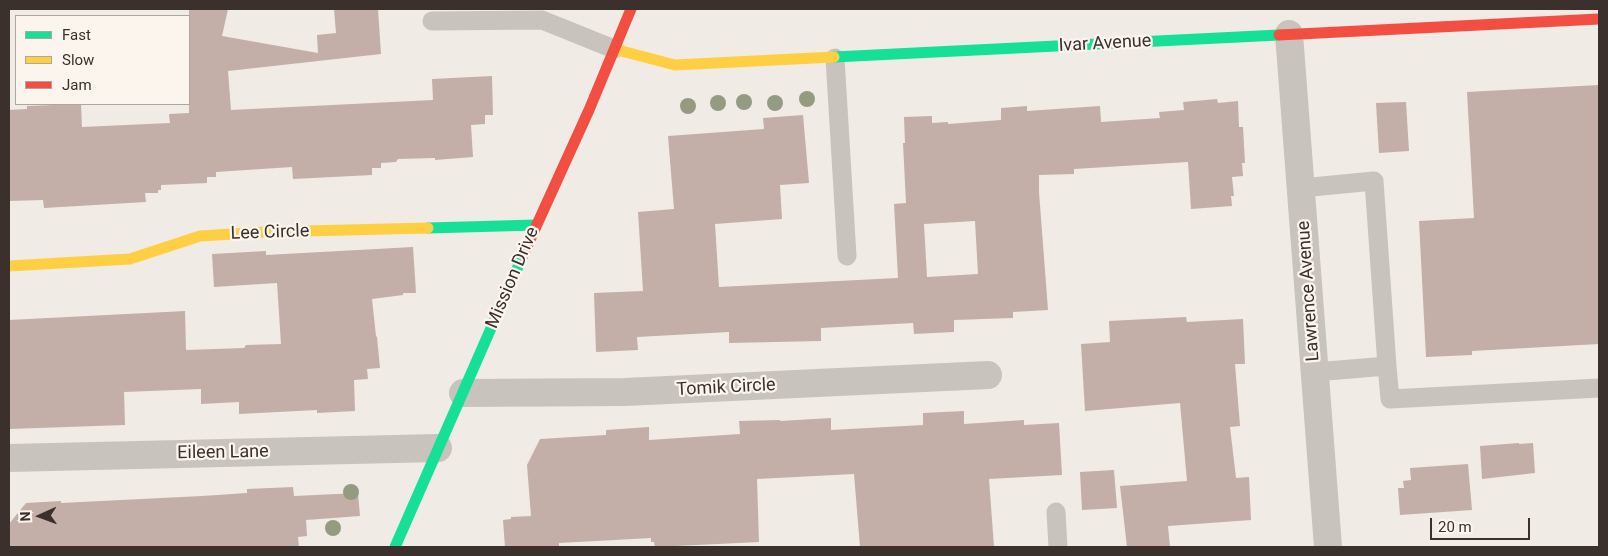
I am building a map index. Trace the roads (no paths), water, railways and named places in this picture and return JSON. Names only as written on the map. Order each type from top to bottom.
[{"type":"street","name":"Mission Drive","points":[[394,547],[536,225],[589,110],[631,9]]},
{"type":"street","name":"Ivar Avenue","points":[[614,48],[675,65],[1289,34],[1540,16],[1599,19]]},
{"type":"street","name":"Lawrence Avenue","points":[[1289,34],[1328,547]]},
{"type":"street","name":"Lee Circle","points":[[9,266],[130,259],[200,236],[265,232],[536,225]]},
{"type":"street","name":"Tomik Circle","points":[[463,394],[625,392],[988,375]]},
{"type":"street","name":"Eileen Lane","points":[[9,458],[438,448]]},
{"type":"lane","points":[[432,20],[542,20],[614,48]]},
{"type":"lane","points":[[835,58],[847,256]]},
{"type":"lane","points":[[1301,188],[1374,181],[1390,399],[1599,388]]},
{"type":"lane","points":[[1315,372],[1387,366]]},
{"type":"lane","points":[[1056,512],[1058,547]]}]
